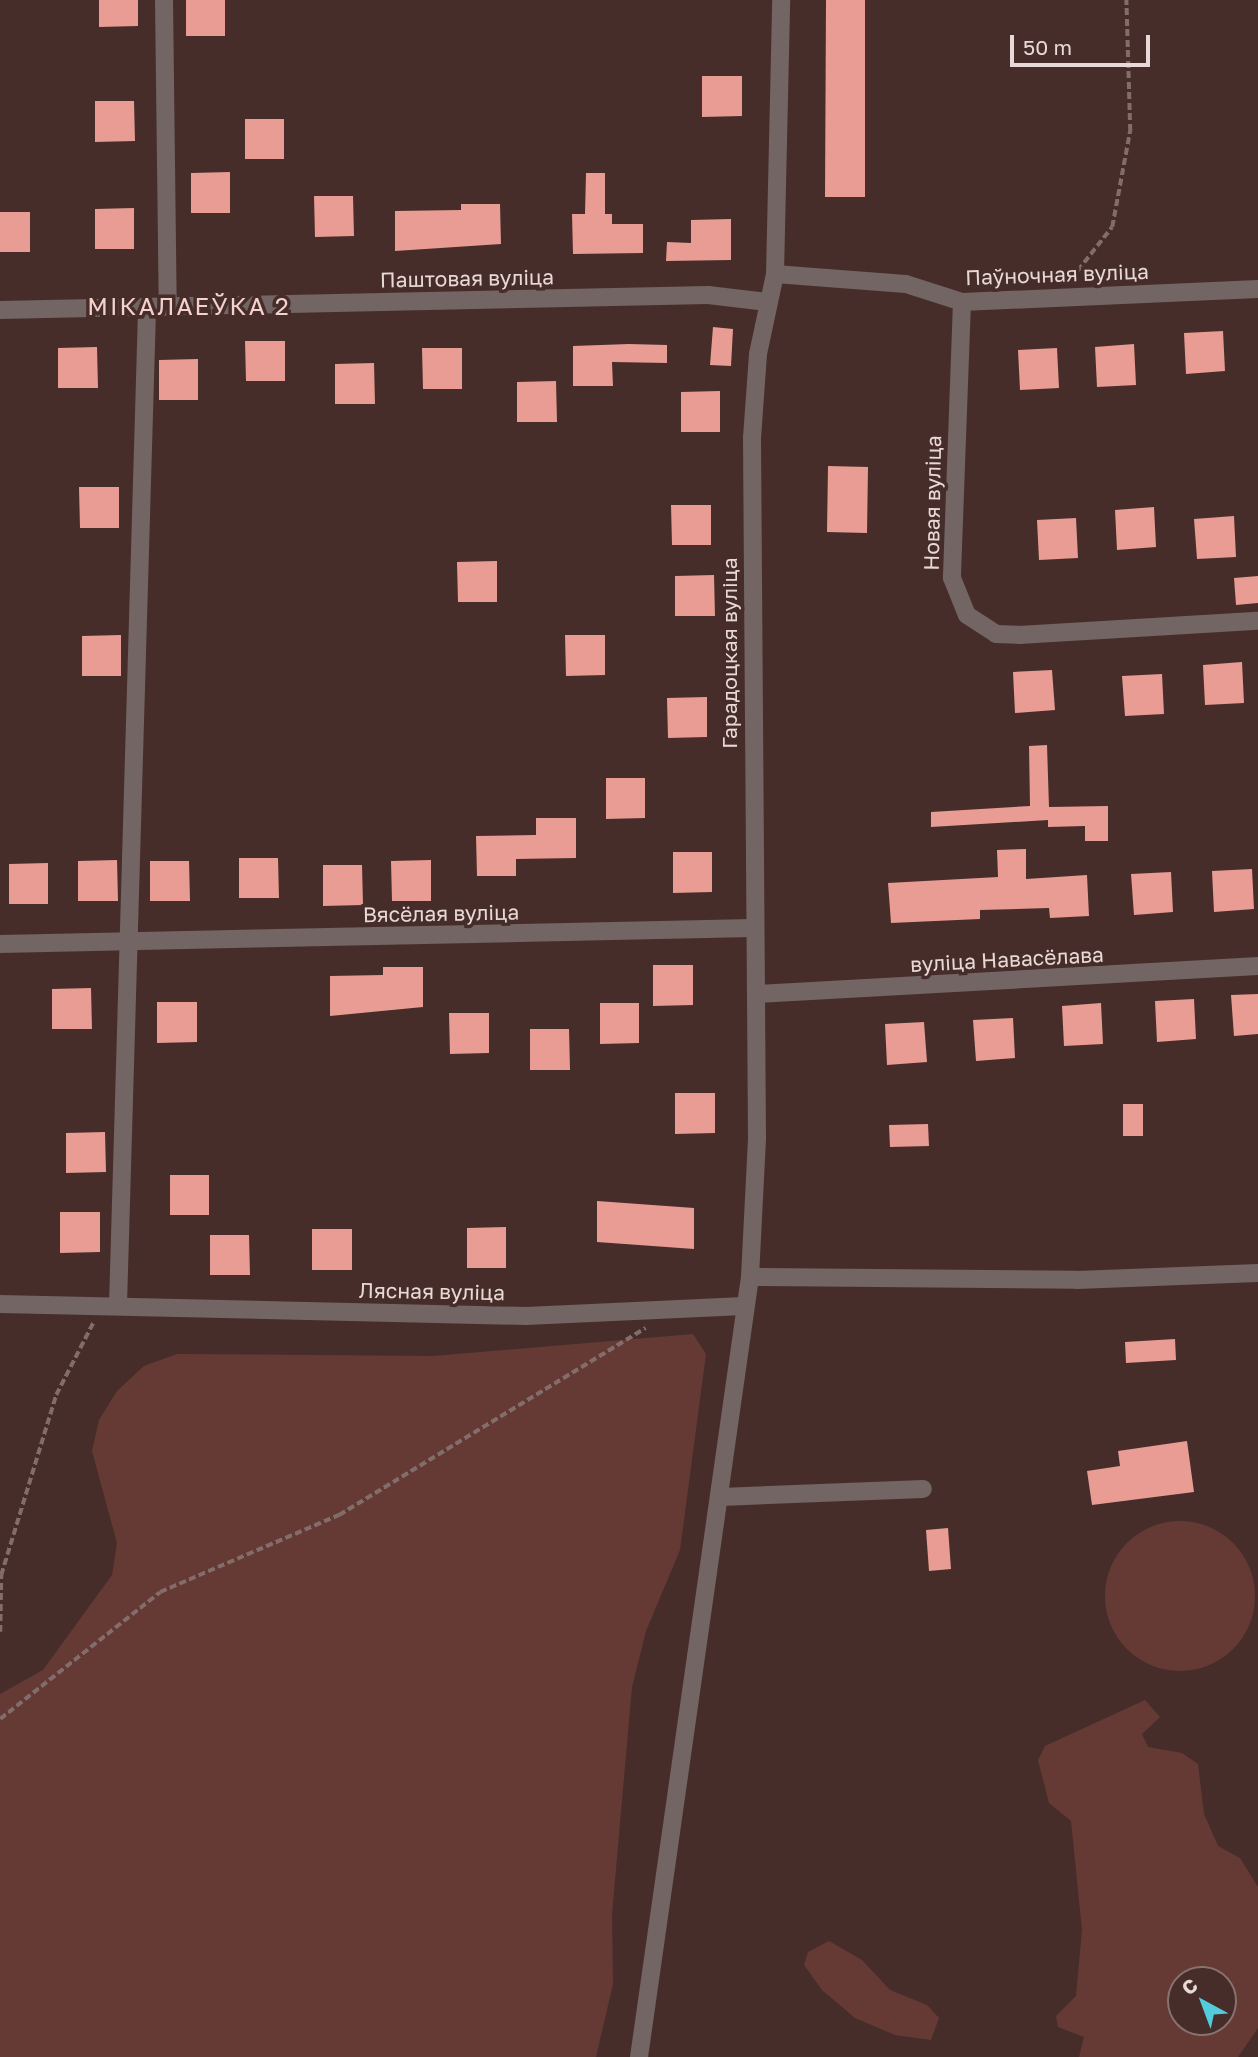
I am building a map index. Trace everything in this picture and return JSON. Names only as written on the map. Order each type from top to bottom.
[{"type":"street","points":[[164,0],[168,307]]},
{"type":"street","name":"Гарадоцкая вуліца","points":[[639,2057],[722,1497],[744,1306],[750,1277],[757,994],[753,929],[752,438],[767,302],[775,274],[781,0]]},
{"type":"street","name":"Паўночная вуліца","points":[[775,274],[906,284],[962,302],[1258,289]]},
{"type":"street","name":"Паштовая вуліца","points":[[0,310],[147,309],[708,295],[767,302]]},
{"type":"street","name":"Новая вуліца","points":[[962,302],[952,578],[967,615],[996,634],[1019,635],[1258,621]]},
{"type":"street","points":[[110,1305],[131,943],[147,309]]},
{"type":"street","name":"Вясёлая вуліца","points":[[0,944],[753,929]]},
{"type":"street","name":"вуліца Навасёлава","points":[[757,994],[1258,966]]},
{"type":"street","points":[[750,1277],[1077,1280],[1258,1273]]},
{"type":"street","name":"Лясная вуліца","points":[[0,1304],[526,1316],[682,1306],[744,1306]]},
{"type":"street","points":[[722,1497],[923,1489]]},
{"type":"path","points":[[1056,298],[1112,227],[1130,131],[1126,0]]},
{"type":"path","points":[[0,1632],[1,1575],[52,1408],[110,1305]]},
{"type":"path","points":[[0,1719],[160,1592],[339,1515],[682,1306]]},
{"type":"shaded area","points":[[693,1334],[706,1354],[680,1550],[646,1631],[632,1687],[612,1914],[613,1984],[596,2057],[0,2057],[0,1694],[43,1670],[112,1575],[117,1543],[92,1451],[99,1420],[117,1391],[144,1366],[177,1354],[433,1356]]},
{"type":"shaded area","points":[[1180,1521],[1209,1527],[1233,1543],[1249,1567],[1255,1596],[1249,1625],[1233,1649],[1209,1665],[1180,1671],[1151,1665],[1127,1649],[1111,1625],[1105,1596],[1111,1567],[1127,1543],[1151,1527]]},
{"type":"shaded area","points":[[1145,1700],[1160,1717],[1142,1734],[1148,1747],[1182,1753],[1198,1764],[1204,1814],[1218,1846],[1240,1858],[1258,1887],[1258,2028],[1238,2057],[1079,2057],[1084,2037],[1058,2027],[1056,2016],[1076,1996],[1082,1930],[1071,1821],[1049,1803],[1038,1760],[1045,1746]]},
{"type":"shaded area","points":[[829,1941],[862,1960],[890,1990],[927,2005],[939,2018],[931,2040],[895,2035],[855,2018],[822,1990],[804,1965],[808,1952]]},
{"type":"building","points":[[99,0],[138,0],[138,26],[99,27]]},
{"type":"building","points":[[186,0],[225,0],[225,36],[186,36]]},
{"type":"building","points":[[826,0],[865,0],[865,197],[825,197]]},
{"type":"building","points":[[702,76],[742,76],[742,116],[702,117]]},
{"type":"building","points":[[95,101],[134,101],[135,141],[95,142]]},
{"type":"building","points":[[245,119],[284,119],[284,159],[245,159]]},
{"type":"building","points":[[230,172],[230,213],[191,213],[191,173]]},
{"type":"building","points":[[586,173],[605,173],[605,214],[612,214],[612,224],[643,224],[643,253],[573,254],[572,214],[585,214]]},
{"type":"building","points":[[314,196],[353,196],[354,236],[315,237]]},
{"type":"building","points":[[461,204],[500,204],[501,244],[395,251],[395,211],[461,210]]},
{"type":"building","points":[[134,208],[134,249],[95,249],[95,209]]},
{"type":"building","points":[[0,212],[30,212],[30,252],[0,252]]},
{"type":"building","points":[[731,219],[731,260],[666,261],[667,242],[691,243],[691,220]]},
{"type":"building","points":[[713,327],[733,329],[731,366],[710,365]]},
{"type":"building","points":[[1223,331],[1225,371],[1186,374],[1184,333]]},
{"type":"building","points":[[245,341],[285,341],[285,381],[246,381]]},
{"type":"building","points":[[1134,344],[1136,385],[1097,387],[1095,347]]},
{"type":"building","points":[[667,345],[667,363],[612,362],[613,386],[573,386],[573,346]]},
{"type":"building","points":[[97,347],[98,388],[58,388],[58,348]]},
{"type":"building","points":[[422,348],[462,348],[462,389],[423,389]]},
{"type":"building","points":[[1057,348],[1059,388],[1020,390],[1018,350]]},
{"type":"building","points":[[198,359],[198,400],[159,400],[159,360]]},
{"type":"building","points":[[374,363],[375,404],[335,404],[335,364]]},
{"type":"building","points":[[556,381],[557,422],[517,422],[517,382]]},
{"type":"building","points":[[720,391],[720,432],[681,432],[681,392]]},
{"type":"building","points":[[828,466],[868,467],[867,533],[827,532]]},
{"type":"building","points":[[79,487],[119,487],[119,528],[80,528]]},
{"type":"building","points":[[671,505],[711,505],[711,545],[672,545]]},
{"type":"building","points":[[1154,507],[1156,547],[1117,550],[1115,510]]},
{"type":"building","points":[[1234,516],[1236,557],[1197,559],[1194,519]]},
{"type":"building","points":[[1076,518],[1078,558],[1039,560],[1037,520]]},
{"type":"building","points":[[497,561],[497,602],[458,602],[457,562]]},
{"type":"building","points":[[714,575],[715,616],[675,616],[675,576]]},
{"type":"building","points":[[1258,576],[1258,603],[1236,605],[1234,578]]},
{"type":"building","points":[[121,635],[121,676],[82,676],[82,636]]},
{"type":"building","points":[[565,635],[605,635],[605,675],[566,676]]},
{"type":"building","points":[[1242,662],[1244,703],[1205,705],[1203,665]]},
{"type":"building","points":[[1052,670],[1055,710],[1015,713],[1013,672]]},
{"type":"building","points":[[1162,674],[1164,714],[1125,716],[1122,676]]},
{"type":"building","points":[[707,697],[707,737],[668,738],[667,698]]},
{"type":"building","points":[[1047,745],[1049,807],[1108,806],[1108,841],[1085,841],[1085,826],[1048,827],[1048,820],[931,827],[931,812],[1030,806],[1029,746]]},
{"type":"building","points":[[606,778],[645,778],[645,818],[606,819]]},
{"type":"building","points":[[536,818],[576,818],[576,858],[516,859],[516,876],[477,876],[476,836],[536,835]]},
{"type":"building","points":[[1026,849],[1026,879],[1087,875],[1089,916],[1050,918],[1049,908],[980,910],[980,919],[891,923],[888,883],[998,877],[997,850]]},
{"type":"building","points":[[673,852],[712,852],[712,892],[673,893]]},
{"type":"building","points":[[239,858],[278,858],[279,898],[239,898]]},
{"type":"building","points":[[117,860],[118,901],[78,901],[78,861]]},
{"type":"building","points":[[431,860],[431,901],[392,901],[391,861]]},
{"type":"building","points":[[150,861],[189,861],[190,901],[150,901]]},
{"type":"building","points":[[48,863],[48,904],[9,904],[9,864]]},
{"type":"building","points":[[323,865],[362,865],[363,905],[323,906]]},
{"type":"building","points":[[1252,869],[1254,909],[1214,912],[1212,871]]},
{"type":"building","points":[[1171,872],[1173,912],[1134,915],[1131,874]]},
{"type":"building","points":[[653,965],[693,965],[693,1005],[653,1006]]},
{"type":"building","points":[[383,967],[423,967],[423,1007],[330,1016],[330,976],[383,975]]},
{"type":"building","points":[[91,988],[92,1029],[52,1029],[52,989]]},
{"type":"building","points":[[1258,994],[1258,1034],[1234,1036],[1231,995]]},
{"type":"building","points":[[1194,999],[1196,1039],[1157,1042],[1155,1001]]},
{"type":"building","points":[[157,1002],[197,1002],[197,1042],[157,1043]]},
{"type":"building","points":[[600,1003],[639,1003],[639,1043],[600,1044]]},
{"type":"building","points":[[1101,1003],[1103,1044],[1064,1046],[1062,1006]]},
{"type":"building","points":[[449,1013],[489,1013],[489,1053],[450,1054]]},
{"type":"building","points":[[1013,1018],[1015,1058],[976,1061],[973,1020]]},
{"type":"building","points":[[924,1022],[927,1062],[887,1065],[885,1024]]},
{"type":"building","points":[[530,1029],[569,1029],[570,1070],[530,1070]]},
{"type":"building","points":[[675,1093],[715,1093],[715,1133],[675,1134]]},
{"type":"building","points":[[1123,1104],[1143,1104],[1143,1136],[1123,1136]]},
{"type":"building","points":[[928,1124],[929,1146],[890,1147],[889,1125]]},
{"type":"building","points":[[105,1132],[106,1172],[66,1173],[66,1133]]},
{"type":"building","points":[[170,1175],[209,1175],[209,1215],[170,1215]]},
{"type":"building","points":[[597,1201],[694,1208],[694,1249],[597,1242]]},
{"type":"building","points":[[60,1212],[100,1212],[100,1252],[60,1253]]},
{"type":"building","points":[[506,1227],[506,1268],[467,1268],[467,1228]]},
{"type":"building","points":[[312,1229],[352,1229],[352,1270],[312,1270]]},
{"type":"building","points":[[210,1235],[249,1235],[250,1275],[210,1275]]},
{"type":"building","points":[[1175,1339],[1176,1360],[1126,1363],[1125,1342]]},
{"type":"building","points":[[1187,1441],[1194,1492],[1092,1505],[1087,1471],[1120,1466],[1118,1451]]},
{"type":"building","points":[[948,1528],[951,1569],[929,1571],[926,1530]]},
{"type":"district","name":"МІКАЛАЕЎКА 2","points":[[189,306]]}]
